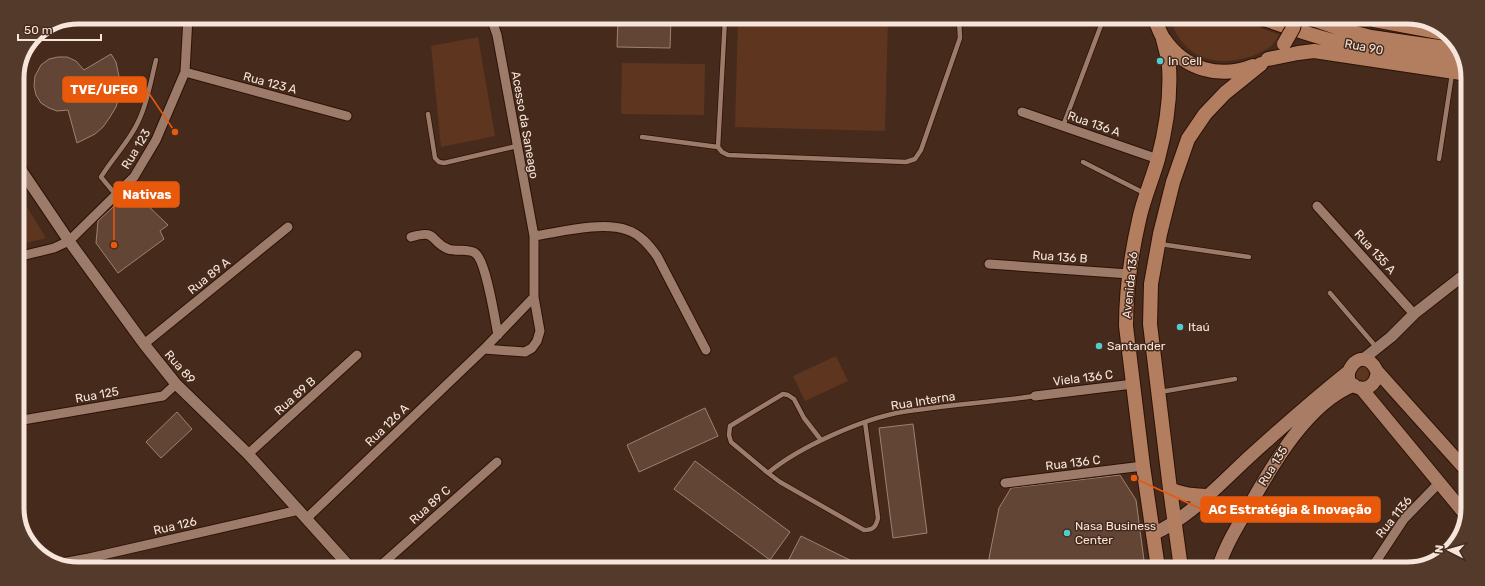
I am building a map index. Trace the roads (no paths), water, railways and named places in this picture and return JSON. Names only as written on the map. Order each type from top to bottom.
[{"type":"main road","points":[[1157,24],[1163,39],[1178,55],[1197,67],[1218,72],[1240,71],[1265,61],[1298,53],[1314,51],[1461,73]]},
{"type":"main road","name":"Rua 90","points":[[1279,24],[1344,44],[1459,63]]},
{"type":"main road","name":"Avenida 136","points":[[1180,562],[1150,324],[1151,284],[1158,244],[1173,182],[1188,139],[1205,114],[1225,93],[1284,44],[1296,24]]},
{"type":"main road","name":"Rua 90","points":[[1327,24],[1371,37],[1452,49]]},
{"type":"main road","points":[[1396,24],[1434,31]]},
{"type":"main road","name":"Avenida 136","points":[[1157,562],[1143,466],[1126,326],[1126,304],[1129,274],[1139,219],[1158,158],[1167,119],[1169,65],[1163,39]]},
{"type":"main road","points":[[1461,461],[1370,362],[1362,360],[1353,363],[1349,371],[1350,381],[1357,386],[1461,509]]},
{"type":"main road","points":[[1357,386],[1371,385],[1375,381],[1375,368]]},
{"type":"main road","name":"Rua 135","points":[[1174,523],[1196,507],[1292,417],[1349,371]]},
{"type":"main road","name":"Rua 135","points":[[1221,562],[1236,530],[1284,447],[1325,402],[1342,390],[1357,386]]},
{"type":"main road","points":[[1170,489],[1192,496],[1208,496]]},
{"type":"main road","points":[[1153,534],[1174,523]]},
{"type":"street","name":"Rua 123","points":[[24,255],[54,248],[69,241],[134,177],[156,140],[186,72],[188,24]]},
{"type":"street","name":"Acesso da Saneago","points":[[484,349],[525,352],[532,348],[537,341],[540,331],[534,297],[534,236],[497,35],[493,24]]},
{"type":"street","name":"Rua 123 A","points":[[186,72],[347,116]]},
{"type":"street","name":"Rua 136 A","points":[[1022,112],[1158,158]]},
{"type":"street","name":"Rua 89","points":[[24,174],[69,241],[144,344],[176,384],[248,454],[345,562]]},
{"type":"street","name":"Rua 135 A","points":[[1317,206],[1414,314]]},
{"type":"street","points":[[534,236],[604,226],[628,230],[646,242],[657,256],[706,350]]},
{"type":"street","name":"Rua 89 A","points":[[144,344],[288,227]]},
{"type":"street","points":[[411,237],[424,233],[431,235],[448,249],[474,251],[479,255],[486,274],[498,335]]},
{"type":"street","name":"Rua 136 B","points":[[989,264],[1129,274]]},
{"type":"street","points":[[1362,360],[1391,337],[1414,314],[1461,278]]},
{"type":"street","points":[[484,349],[534,297]]},
{"type":"street","points":[[1375,368],[1391,337]]},
{"type":"street","name":"Rua 126 A","points":[[302,514],[484,349]]},
{"type":"street","name":"Rua 89 B","points":[[248,454],[357,355]]},
{"type":"street","name":"Rua 125","points":[[24,420],[163,396],[176,384]]},
{"type":"street","name":"Viela 136 C","points":[[1035,396],[1134,384]]},
{"type":"street","name":"Rua 89 C","points":[[384,562],[497,462]]},
{"type":"street","name":"Rua 136 C","points":[[1005,483],[1143,466]]},
{"type":"street","name":"Rua 1136","points":[[1376,562],[1404,519],[1439,483]]},
{"type":"street","name":"Rua 126","points":[[90,562],[302,514]]},
{"type":"lane","points":[[725,24],[718,147],[722,152],[728,155],[906,162],[915,158],[921,150],[960,38],[959,24]]},
{"type":"lane","points":[[1063,126],[1101,24]]},
{"type":"lane","points":[[116,195],[102,177],[139,120],[147,100],[156,60]]},
{"type":"lane","points":[[1440,159],[1452,72]]},
{"type":"lane","points":[[428,114],[436,158],[439,162],[444,163],[517,146]]},
{"type":"lane","points":[[642,137],[718,147]]},
{"type":"lane","points":[[1083,162],[1147,194]]},
{"type":"lane","points":[[1158,244],[1249,257]]},
{"type":"lane","points":[[1330,293],[1377,348]]},
{"type":"lane","points":[[1158,392],[1235,379]]},
{"type":"lane","points":[[821,440],[804,418],[794,399],[788,394],[784,394],[730,426],[729,435],[731,442],[780,482],[864,530],[871,530],[876,526],[878,518],[865,422]]},
{"type":"lane","name":"Rua Interna","points":[[768,473],[782,461],[796,453],[821,440],[865,422],[901,412],[1035,396]]},
{"type":"place","name":"In Cell","points":[[1160,61]]},
{"type":"place","name":"TVE/UFEG","points":[[175,132]]},
{"type":"place","name":"Nativas","points":[[114,245]]},
{"type":"place","name":"Itaú","points":[[1180,327]]},
{"type":"place","name":"Santander","points":[[1099,346]]},
{"type":"place","name":"AC Estratégia & Inovação","points":[[1134,478]]},
{"type":"place","name":"Nasa Business Center","points":[[1067,533]]}]
